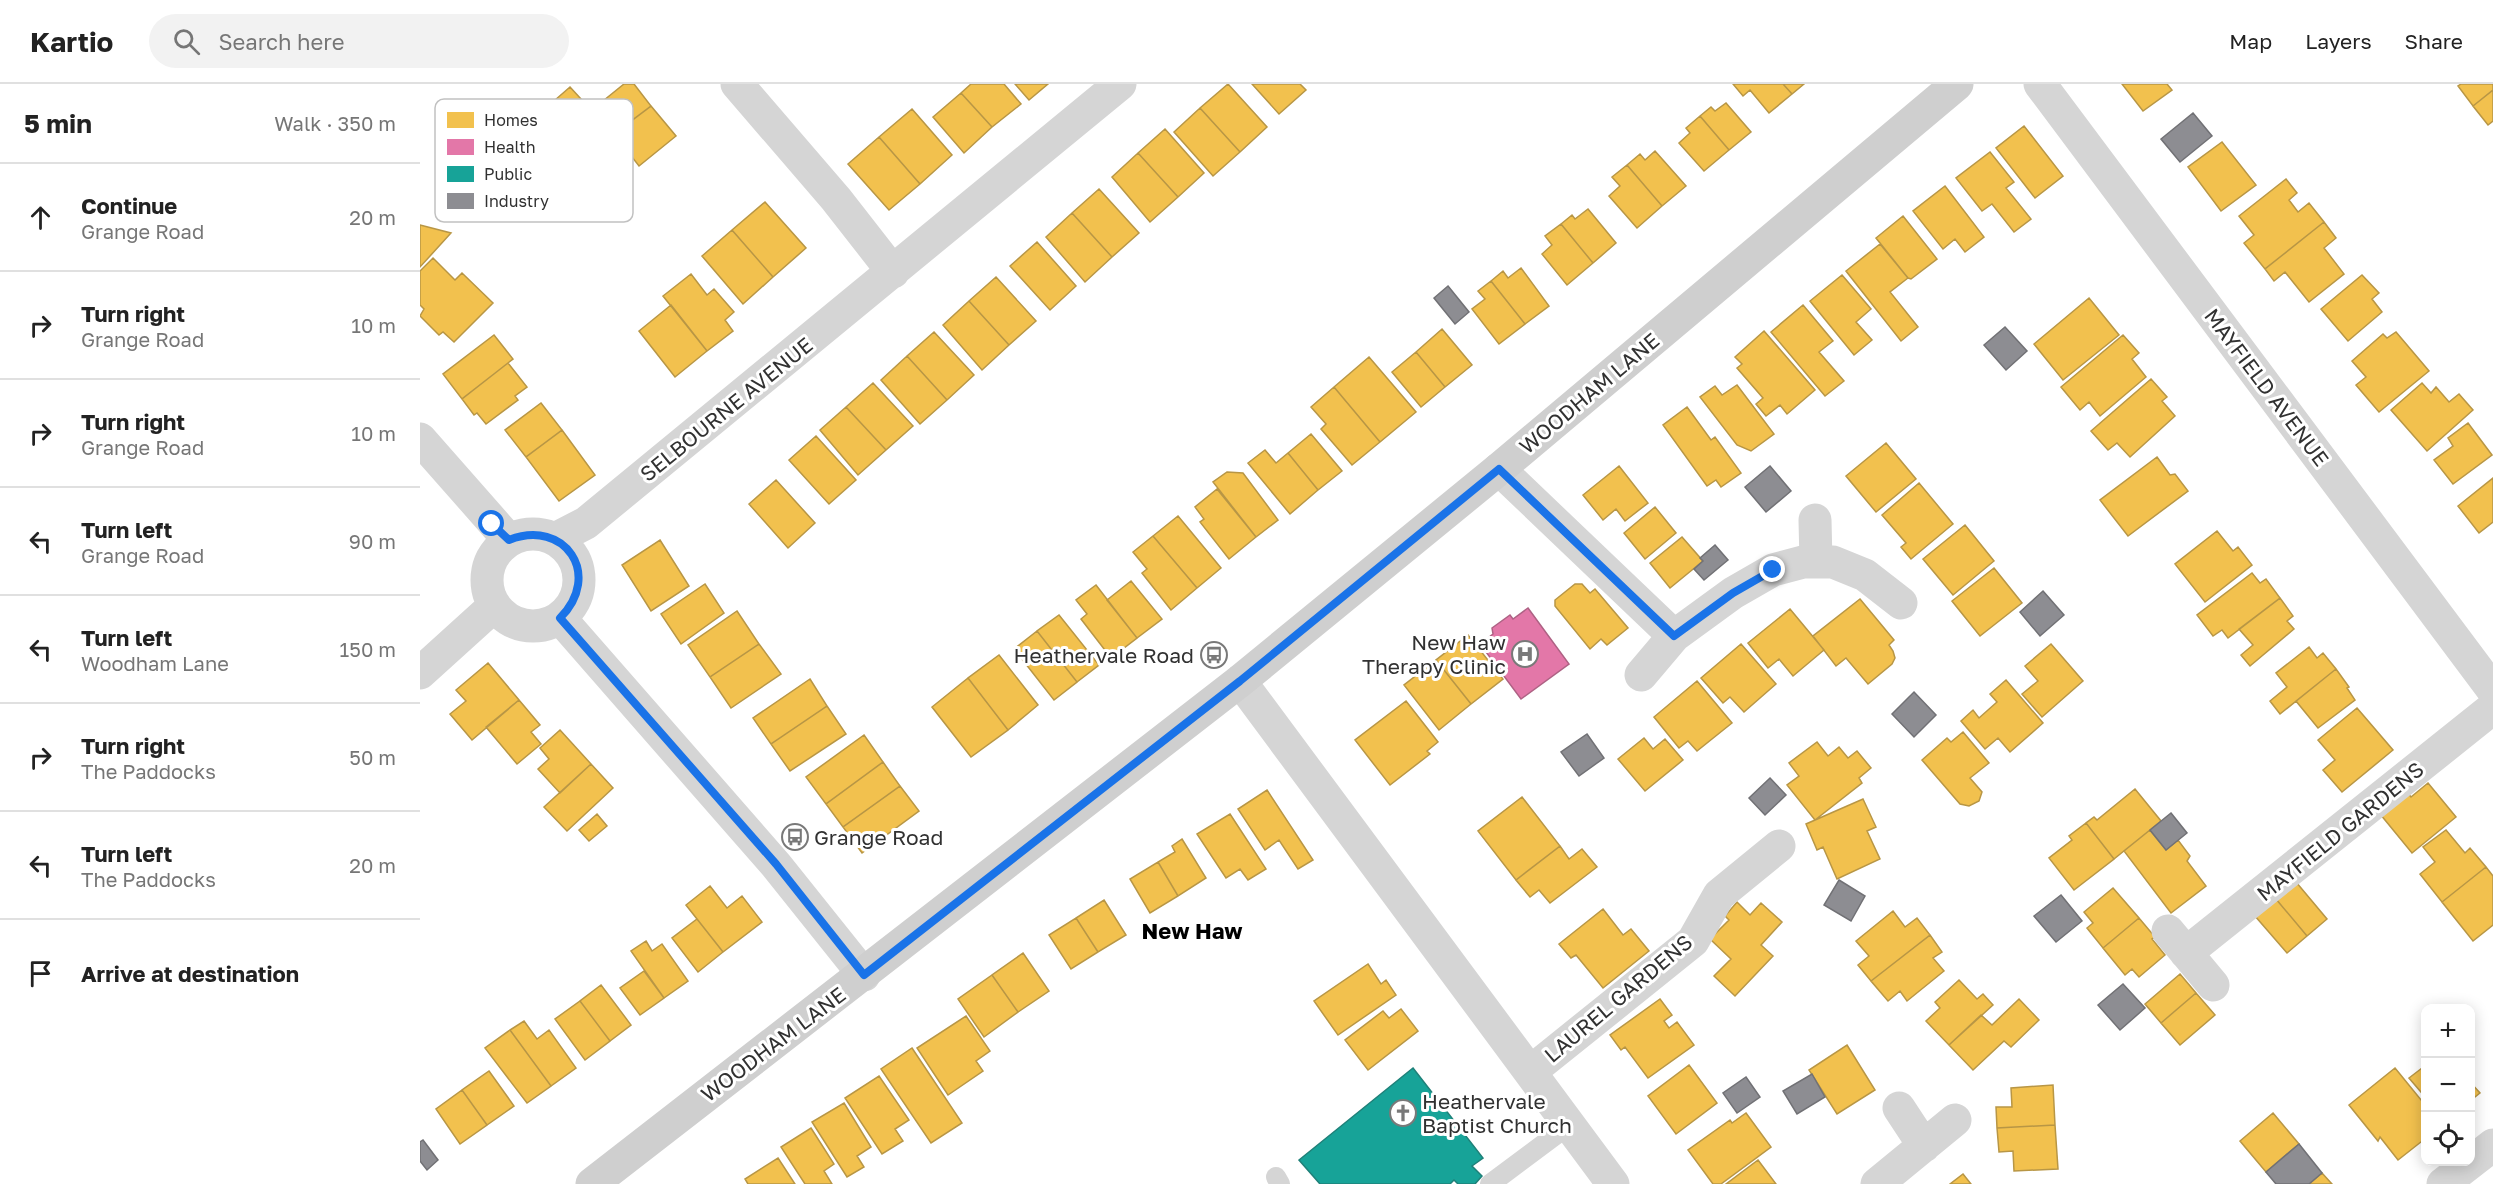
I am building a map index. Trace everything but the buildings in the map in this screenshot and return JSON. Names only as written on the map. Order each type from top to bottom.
[{"type":"main road","name":"WOODHAM LANE","points":[[592,1184],[1240,681],[1499,469],[1957,84]]},
{"type":"street","points":[[736,84],[836,199],[893,272]]},
{"type":"street","name":"SELBOURNE AVENUE","points":[[555,539],[586,523],[1120,84]]},
{"type":"street","name":"MAYFIELD AVENUE","points":[[2040,84],[2493,690]]},
{"type":"street","points":[[420,439],[509,540]]},
{"type":"street","points":[[1499,469],[1674,636]]},
{"type":"street","points":[[1815,520],[1815,562]]},
{"type":"street","points":[[540,534],[555,539],[567,549],[576,562],[579,577],[578,593],[571,607],[560,618],[547,625],[517,624],[504,617],[494,606],[488,592],[486,578],[489,563],[497,550],[509,540],[524,535],[540,534]]},
{"type":"street","points":[[1641,675],[1674,636],[1733,593],[1773,570],[1803,562],[1833,562],[1865,575],[1901,603]]},
{"type":"street","points":[[420,673],[494,606]]},
{"type":"street","points":[[560,618],[776,864],[864,975]]},
{"type":"street","points":[[1240,681],[1613,1184]]},
{"type":"street","name":"MAYFIELD GARDENS","points":[[2212,985],[2177,942],[2493,708]]},
{"type":"street","name":"LAUREL GARDENS","points":[[1530,1072],[1693,941],[1719,895],[1779,846]]},
{"type":"street","points":[[1899,1108],[1924,1146]]},
{"type":"street","points":[[1877,1184],[1955,1120]]},
{"type":"street","points":[[2443,1184],[2493,1145]]},
{"type":"lane","points":[[1490,1184],[1569,1125]]},
{"type":"place","name":"New Haw Therapy Clinic","points":[[1525,654]]},
{"type":"place","name":"Heathervale Road","points":[[1214,655]]},
{"type":"place","name":"Grange Road","points":[[795,837]]},
{"type":"place","name":"Heathervale Baptist Church","points":[[1403,1113]]},
{"type":"district","name":"New Haw","points":[[1192,930]]},
{"type":"route","points":[[492,524],[509,540],[524,535],[540,534],[555,539],[567,549],[576,562],[579,577],[578,593],[571,607],[560,618],[776,864],[864,975],[1240,681],[1499,469],[1674,636],[1733,593],[1773,570]]}]
